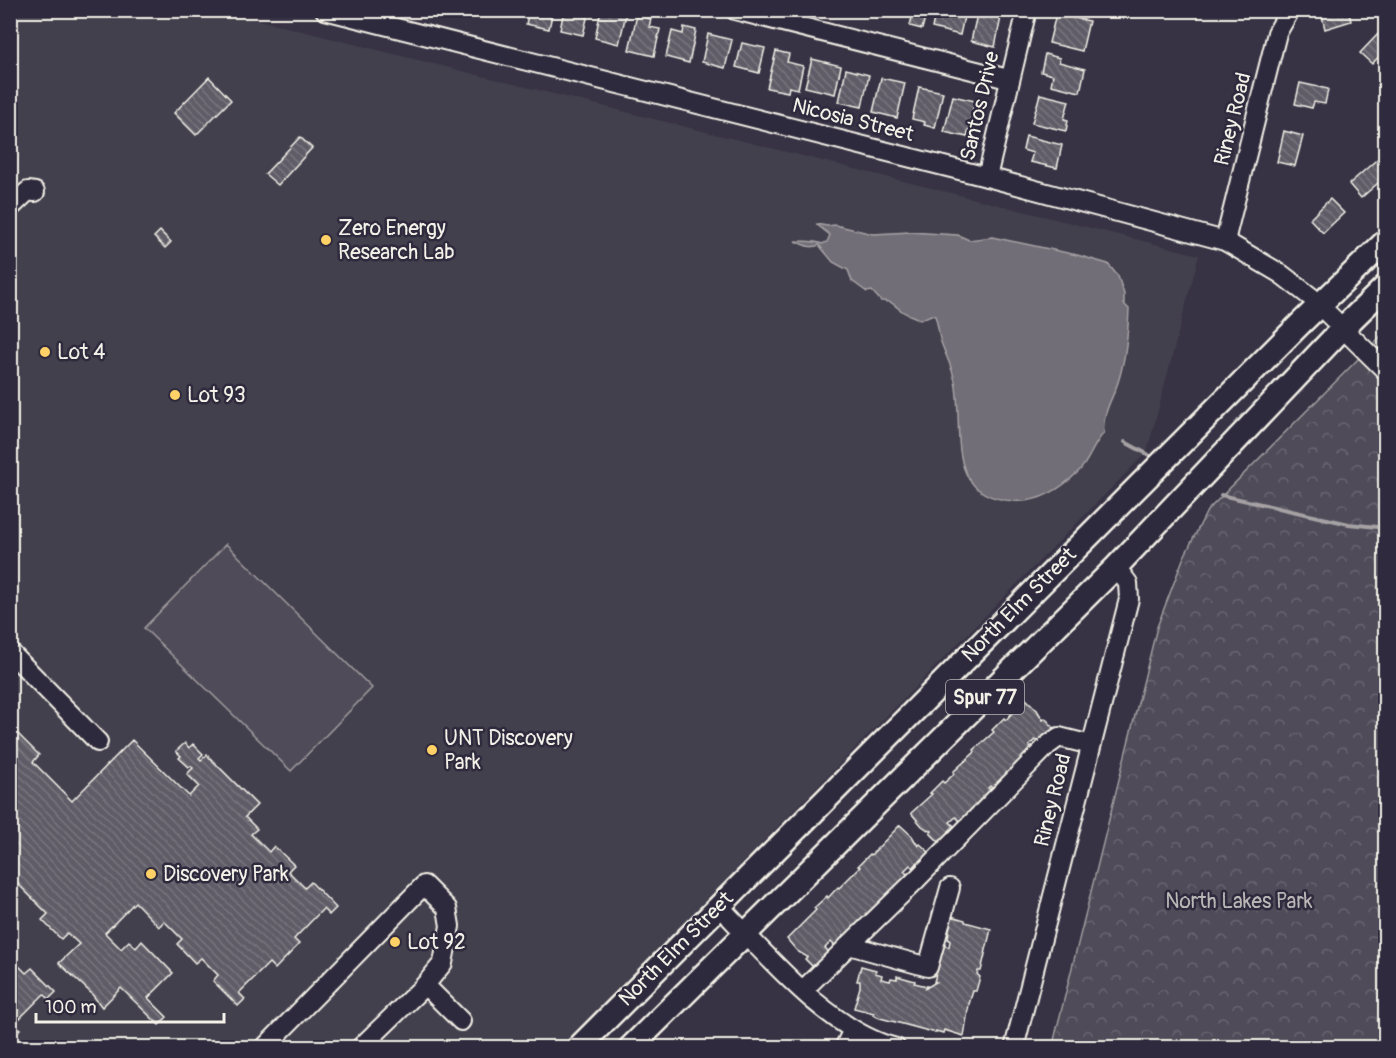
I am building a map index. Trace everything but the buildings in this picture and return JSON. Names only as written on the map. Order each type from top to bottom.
[{"type":"main road","name":"North Elm Street","points":[[579,1047],[1386,241]]},
{"type":"main road","name":"North Elm Street","points":[[630,1047],[1116,567],[1342,329],[1386,286]]},
{"type":"street","name":"Nicosia Street","points":[[325,10],[353,14],[987,177],[1225,241],[1281,274],[1319,306],[1386,371]]},
{"type":"street","points":[[735,10],[1008,80]]},
{"type":"street","name":"Santos Drive","points":[[987,177],[1026,10]]},
{"type":"street","name":"Riney Road","points":[[1225,241],[1278,33],[1290,10]]},
{"type":"street","points":[[10,208],[28,191],[35,192]]},
{"type":"street","name":"Riney Road","points":[[1014,1047],[1129,599],[1128,583],[1116,567]]},
{"type":"street","points":[[10,652],[98,742]]},
{"type":"street","points":[[803,990],[1053,741],[1059,738],[1090,745]]},
{"type":"street","points":[[264,1047],[424,885],[447,908],[450,926],[443,963],[425,984],[360,1047]]},
{"type":"street","points":[[849,945],[928,967],[950,888]]},
{"type":"street","points":[[719,906],[826,1012],[853,1030],[896,1047]]},
{"type":"street","points":[[425,984],[461,1021]]},
{"type":"street","points":[[844,1047],[853,1030]]},
{"type":"shaded area","name":"UNT Discovery Park","points":[[10,11],[222,11],[1199,255],[1147,452],[561,1047],[11,1047]]},
{"type":"shaded area","points":[[816,224],[835,225],[873,234],[910,232],[958,235],[969,240],[992,237],[1108,264],[1118,276],[1124,294],[1124,304],[1129,309],[1126,344],[1119,379],[1104,419],[1104,433],[1079,471],[1050,493],[1032,500],[1014,501],[992,497],[977,488],[967,476],[962,460],[955,380],[940,339],[935,316],[931,315],[920,320],[891,303],[881,301],[872,291],[867,292],[852,281],[848,270],[833,262],[819,245],[810,247],[795,241],[822,244],[827,242],[830,235]]},
{"type":"green space","name":"North Lakes Park","points":[[1385,332],[1385,1047],[1052,1048],[1157,627],[1183,559],[1207,511]]},
{"type":"green space","points":[[226,544],[372,688],[291,771],[144,628]]},
{"type":"waterway","points":[[1125,442],[1149,455]]},
{"type":"waterway","points":[[1221,495],[1349,524],[1386,528]]},
{"type":"place","name":"Zero Energy Research Lab","points":[[326,240]]},
{"type":"place","name":"Lot 4","points":[[45,352]]},
{"type":"place","name":"Lot 93","points":[[175,395]]},
{"type":"place","name":"UNT Discovery Park","points":[[432,750]]},
{"type":"place","name":"Discovery Park","points":[[151,874]]},
{"type":"place","name":"Lot 92","points":[[395,942]]}]
